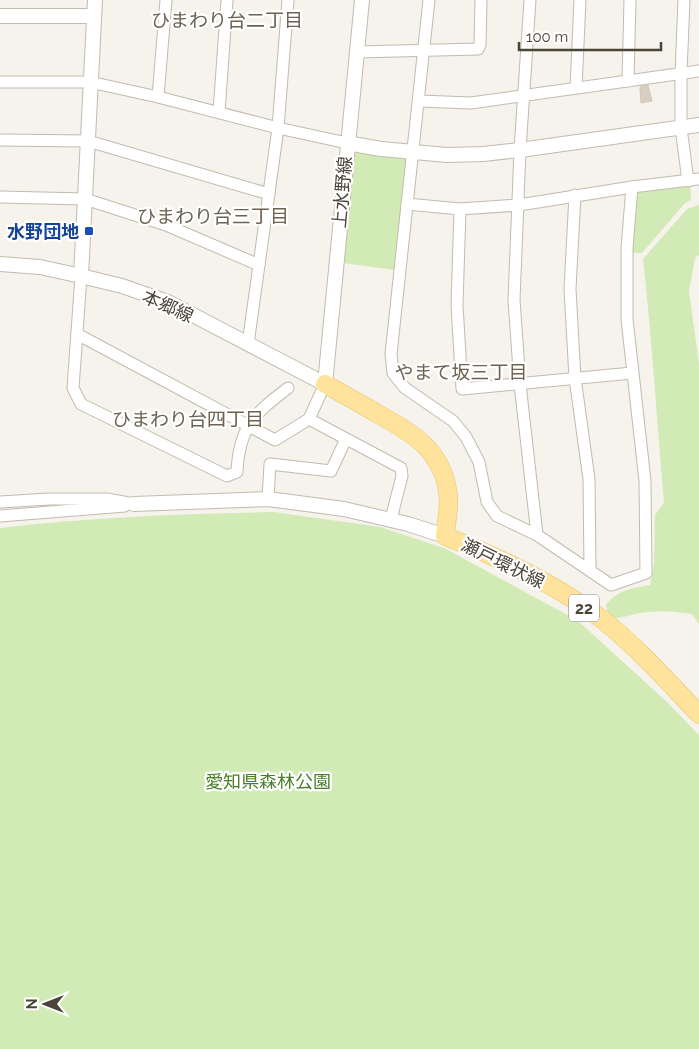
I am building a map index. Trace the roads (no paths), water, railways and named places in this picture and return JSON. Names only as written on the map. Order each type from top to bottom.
[{"type":"main road","name":"瀬戸環状線","points":[[325,384],[408,431],[435,456],[443,473],[448,495],[445,536],[541,580],[603,620],[638,651],[699,714]]},
{"type":"street","points":[[95,0],[82,276],[73,388],[81,404],[227,476],[237,472],[238,453],[248,425],[265,406],[288,388]]},
{"type":"street","points":[[158,97],[166,0]]},
{"type":"street","points":[[219,112],[227,0]]},
{"type":"street","points":[[248,344],[278,128],[288,0]]},
{"type":"street","name":"上水野線","points":[[325,384],[362,0]]},
{"type":"street","points":[[429,0],[391,354],[394,373],[405,388],[452,421],[466,437],[479,462],[487,502],[497,516],[537,535],[611,585],[646,573],[645,481],[627,319],[627,248],[632,187]]},
{"type":"street","points":[[357,52],[478,49],[480,45],[481,0]]},
{"type":"street","points":[[530,0],[520,150],[514,300],[520,384],[537,535]]},
{"type":"street","points":[[576,88],[580,0]]},
{"type":"street","points":[[628,81],[630,0]]},
{"type":"street","points":[[407,204],[460,209],[519,204],[694,180],[681,128],[684,0]]},
{"type":"street","points":[[0,16],[94,16]]},
{"type":"street","points":[[419,101],[471,103],[699,71]]},
{"type":"street","points":[[0,82],[90,82],[347,143],[448,155],[520,150],[699,125]]},
{"type":"street","points":[[0,140],[88,141],[269,194]]},
{"type":"street","points":[[575,195],[570,289],[575,378],[589,479],[590,570]]},
{"type":"street","points":[[0,197],[85,199],[166,225],[259,265]]},
{"type":"street","points":[[460,209],[458,304],[462,389],[632,373]]},
{"type":"street","name":"本郷線","points":[[0,264],[40,267],[82,276],[122,286],[168,302],[325,384]]},
{"type":"street","points":[[77,334],[275,440],[309,419],[325,384]]},
{"type":"street","points":[[309,419],[401,468],[402,476],[391,520]]},
{"type":"street","points":[[268,499],[270,464],[331,471],[346,439]]},
{"type":"street","points":[[0,502],[49,499],[107,499],[134,504]]},
{"type":"street","points":[[0,516],[134,504],[268,499],[334,508],[408,524],[445,536]]},
{"type":"place","name":"水野団地","points":[[89,231]]},
{"type":"district","name":"ひまわり台二丁目","points":[[227,20]]},
{"type":"district","name":"ひまわり台三丁目","points":[[213,216]]},
{"type":"district","name":"やまて坂三丁目","points":[[461,372]]},
{"type":"district","name":"ひまわり台四丁目","points":[[188,419]]},
{"type":"park label","name":"愛知県森林公園","points":[[268,781]]}]
